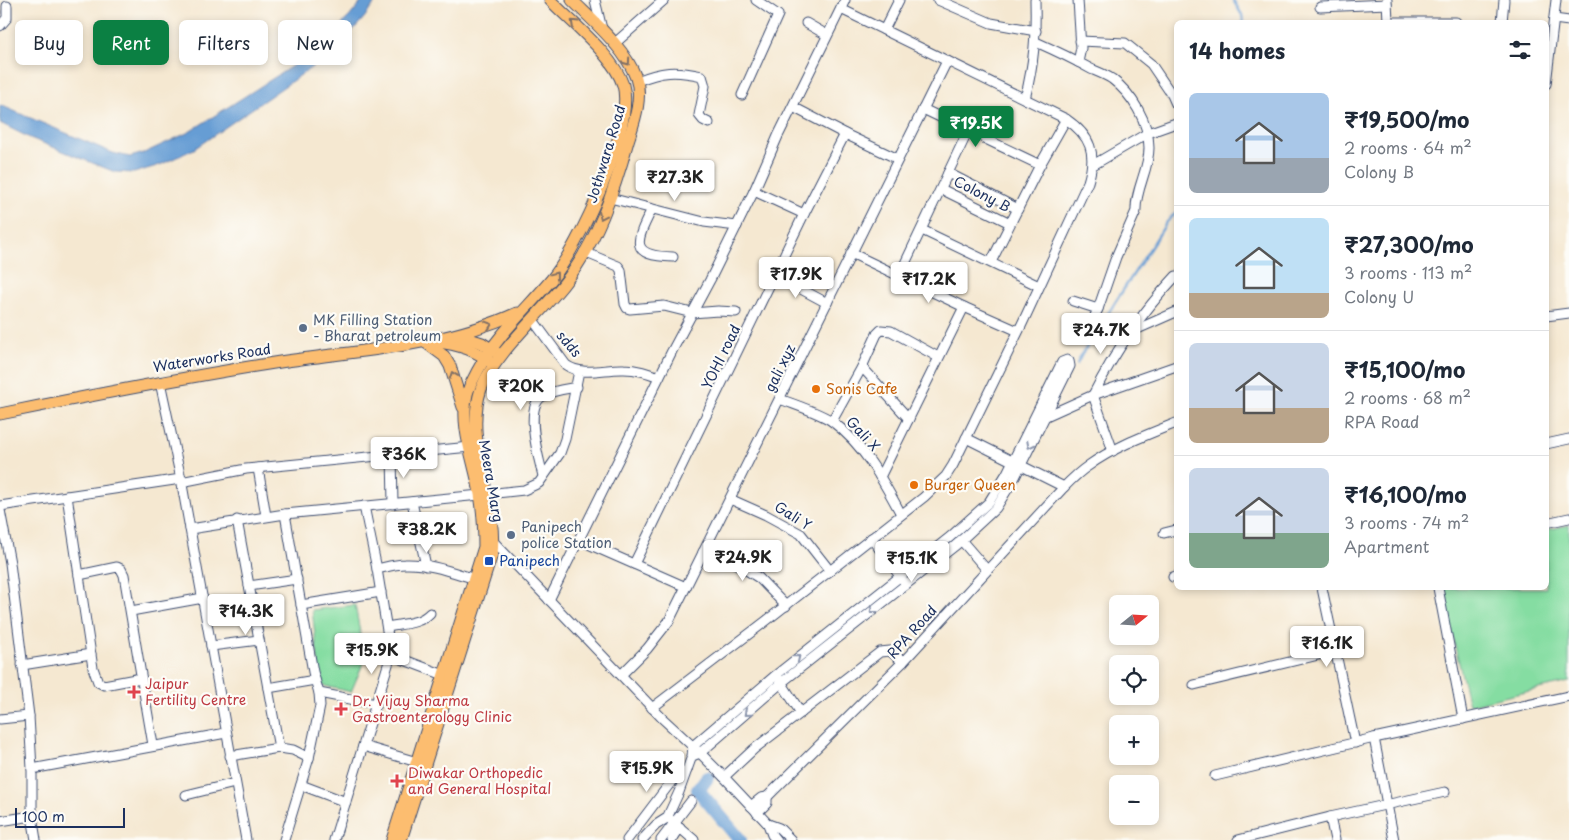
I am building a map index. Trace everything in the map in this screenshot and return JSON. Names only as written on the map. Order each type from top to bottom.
[{"type":"main road","name":"Jothwara Road","points":[[522,311],[552,279],[583,230],[611,161],[625,113],[623,85],[615,70],[588,36],[550,0]]},
{"type":"main road","name":"Jothwara Road","points":[[498,361],[564,284],[584,252],[610,198],[638,102],[637,81],[632,67],[602,30],[572,0]]},
{"type":"main road","points":[[428,341],[492,325],[522,311]]},
{"type":"main road","name":"Meera Marg","points":[[401,840],[492,554],[493,541],[465,419],[467,394],[487,353],[522,311]]},
{"type":"main road","points":[[455,335],[471,338],[498,361]]},
{"type":"main road","points":[[428,341],[461,346],[487,353]]},
{"type":"main road","points":[[428,341],[444,356],[450,366],[461,399],[465,419]]},
{"type":"main road","name":"Waterworks Road","points":[[0,414],[160,382],[428,341]]},
{"type":"main road","name":"Meera Marg","points":[[392,840],[484,547],[483,495],[476,417],[481,390],[498,361]]},
{"type":"street","points":[[595,0],[602,30]]},
{"type":"street","points":[[614,44],[664,0]]},
{"type":"street","points":[[742,95],[778,15],[756,0]]},
{"type":"street","points":[[884,30],[899,0]]},
{"type":"street","points":[[938,0],[991,23],[1036,31]]},
{"type":"street","points":[[1025,99],[1033,66],[1036,42],[1035,0]]},
{"type":"street","points":[[1078,0],[1081,48],[1078,62]]},
{"type":"street","points":[[1502,20],[1504,0]]},
{"type":"street","points":[[1549,29],[1554,19],[1556,0]]},
{"type":"street","points":[[1320,7],[1387,2],[1388,20]]},
{"type":"street","points":[[549,600],[659,377],[737,226],[843,4],[884,30],[1078,126],[1091,147],[1093,165],[1088,182],[1018,331],[946,476],[924,496],[786,606],[652,708]]},
{"type":"street","points":[[0,26],[7,18],[7,6]]},
{"type":"street","points":[[1554,19],[1569,21]]},
{"type":"street","points":[[806,23],[827,35]]},
{"type":"street","points":[[1080,41],[1125,43],[1151,64],[1174,101]]},
{"type":"street","points":[[1036,42],[1112,79],[1130,98],[1143,119],[1148,133],[1150,148],[1136,204],[1136,211],[1088,331]]},
{"type":"street","name":"gali xyz","points":[[621,675],[661,633],[669,621],[946,61]]},
{"type":"street","points":[[637,81],[659,73],[668,72],[702,76],[705,86],[699,114],[703,120],[709,123]]},
{"type":"street","points":[[793,107],[898,159]]},
{"type":"street","points":[[923,109],[1040,165]]},
{"type":"street","points":[[991,262],[1040,165],[1066,119]]},
{"type":"street","points":[[1093,165],[1148,133],[1174,124]]},
{"type":"street","points":[[900,276],[968,131]]},
{"type":"street","name":"YOHI road","points":[[634,564],[804,214],[845,134]]},
{"type":"street","points":[[948,173],[1018,209]]},
{"type":"street","name":"Colony B","points":[[941,189],[1010,223]]},
{"type":"street","points":[[754,191],[804,214]]},
{"type":"street","points":[[610,198],[704,222],[737,226]]},
{"type":"street","points":[[652,209],[640,233],[641,248],[654,257],[673,257]]},
{"type":"street","points":[[922,230],[1039,286]]},
{"type":"street","points":[[584,252],[618,266],[621,270],[627,308],[664,306],[692,314],[718,311],[736,312]]},
{"type":"street","points":[[851,253],[964,308],[1018,331]]},
{"type":"street","points":[[775,275],[827,303]]},
{"type":"street","points":[[1092,395],[1115,355],[1156,298],[1174,278]]},
{"type":"street","points":[[1072,301],[1098,309]]},
{"type":"street","points":[[880,477],[964,308]]},
{"type":"street","points":[[1134,331],[1174,313]]},
{"type":"street","points":[[1549,316],[1569,313]]},
{"type":"street","name":"sdds","points":[[533,320],[566,365],[579,372],[622,369],[634,370],[659,377]]},
{"type":"street","points":[[832,421],[862,367],[877,334],[881,330],[887,330],[938,357]]},
{"type":"street","points":[[672,840],[679,792],[695,752],[778,679],[904,580],[961,540],[984,513],[995,494],[1016,462],[1044,417],[1070,366],[1069,361],[1062,362],[1032,421],[1016,462]]},
{"type":"street","points":[[862,367],[909,419]]},
{"type":"street","points":[[1032,421],[1092,395],[1174,367]]},
{"type":"street","points":[[190,529],[266,516],[524,490],[539,483],[560,453],[565,439],[579,372]]},
{"type":"street","points":[[160,382],[181,480],[246,840]]},
{"type":"street","points":[[544,476],[537,452],[532,416],[535,404],[541,396],[577,387]]},
{"type":"street","points":[[1092,395],[1113,451]]},
{"type":"street","name":"Gali X","points":[[780,399],[832,421],[854,441],[871,462],[901,514]]},
{"type":"street","name":"RPA Road","points":[[754,810],[761,798],[767,797],[903,662],[1064,487],[1086,468],[1113,451],[1174,424]]},
{"type":"street","points":[[966,438],[1064,487]]},
{"type":"street","points":[[1549,443],[1569,439]]},
{"type":"street","points":[[0,506],[258,468],[470,447]]},
{"type":"street","points":[[392,454],[393,504]]},
{"type":"street","points":[[258,468],[266,516]]},
{"type":"street","points":[[67,496],[91,654],[98,682],[104,685],[141,678]]},
{"type":"street","name":"Gali Y","points":[[730,499],[766,515],[801,534],[830,571]]},
{"type":"street","points":[[412,502],[426,566]]},
{"type":"street","points":[[334,840],[391,655],[378,569],[364,506]]},
{"type":"street","points":[[0,510],[5,563],[29,716],[32,816],[36,840]]},
{"type":"street","points":[[904,580],[950,537],[984,513]]},
{"type":"street","points":[[284,840],[309,758],[320,706],[286,514]]},
{"type":"street","points":[[1549,523],[1569,518]]},
{"type":"street","points":[[237,520],[279,748]]},
{"type":"street","points":[[484,530],[695,752],[724,777],[768,824],[778,828],[791,840]]},
{"type":"street","points":[[1164,533],[1174,530]]},
{"type":"street","points":[[871,538],[904,580]]},
{"type":"street","points":[[579,540],[686,587]]},
{"type":"street","points":[[961,540],[987,570]]},
{"type":"street","points":[[703,552],[737,564],[759,578],[786,606]]},
{"type":"street","points":[[378,569],[404,564],[426,566],[445,569],[475,578]]},
{"type":"street","points":[[79,575],[117,567],[121,568],[131,611],[153,745]]},
{"type":"street","points":[[249,586],[297,579]]},
{"type":"street","points":[[1322,590],[1355,743]]},
{"type":"street","points":[[1438,590],[1462,719]]},
{"type":"street","points":[[301,605],[381,592]]},
{"type":"street","points":[[131,611],[203,598]]},
{"type":"street","points":[[387,627],[417,621],[426,618],[430,613]]},
{"type":"street","points":[[211,646],[259,640]]},
{"type":"street","points":[[724,777],[754,750],[880,652],[890,651],[903,662]]},
{"type":"street","points":[[1194,685],[1336,651]]},
{"type":"street","points":[[22,665],[91,654]]},
{"type":"street","points":[[391,655],[444,675]]},
{"type":"street","points":[[778,679],[802,713]]},
{"type":"street","points":[[268,688],[315,680]]},
{"type":"street","points":[[319,693],[376,704]]},
{"type":"street","points":[[1215,776],[1374,738],[1569,696]]},
{"type":"street","points":[[0,719],[29,716]]},
{"type":"street","points":[[32,769],[226,732]]},
{"type":"street","points":[[1374,738],[1394,840]]},
{"type":"street","points":[[363,746],[417,762]]},
{"type":"street","points":[[230,756],[279,748],[293,750],[309,758]]},
{"type":"street","points":[[627,840],[674,778],[687,770]]},
{"type":"street","points":[[186,795],[235,783]]},
{"type":"street","points":[[301,785],[346,802]]},
{"type":"street","points":[[1238,840],[1330,817],[1445,792]]},
{"type":"street","points":[[661,840],[692,801]]},
{"type":"street","points":[[0,822],[32,816]]},
{"type":"street","points":[[1330,817],[1335,840]]},
{"type":"street","points":[[642,840],[656,825],[674,822]]},
{"type":"street","points":[[674,822],[694,840]]},
{"type":"street","points":[[768,824],[776,840]]},
{"type":"green space","points":[[1569,525],[1569,682],[1469,705],[1441,590],[1549,590],[1549,529]]},
{"type":"green space","points":[[355,605],[365,659],[351,692],[321,685],[312,610]]},
{"type":"water","points":[[363,0],[377,0],[352,31],[352,20],[346,20]]},
{"type":"water","points":[[294,65],[315,65],[194,149],[160,165],[134,173],[115,172],[30,138],[0,123],[0,105],[113,153],[130,157],[144,153],[189,132]]},
{"type":"waterway","points":[[1233,0],[1242,15],[1243,20]]},
{"type":"waterway","points":[[1077,364],[1167,222],[1174,214]]},
{"type":"waterway","points":[[707,778],[698,790],[740,840]]},
{"type":"place","name":"MK Filling Station - Bharat petroleum","points":[[303,328]]},
{"type":"place","name":"Sonis Cafe","points":[[816,389]]},
{"type":"place","name":"Burger Queen","points":[[914,485]]},
{"type":"place","name":"Panipech police Station","points":[[511,535]]},
{"type":"place","name":"Panipech","points":[[489,561]]},
{"type":"place","name":"Jaipur Fertility Centre","points":[[134,692]]},
{"type":"place","name":"Dr. Vijay Sharma Gastroenterology Clinic","points":[[341,709]]},
{"type":"place","name":"Diwakar Orthopedic and General Hospital","points":[[397,781]]}]
